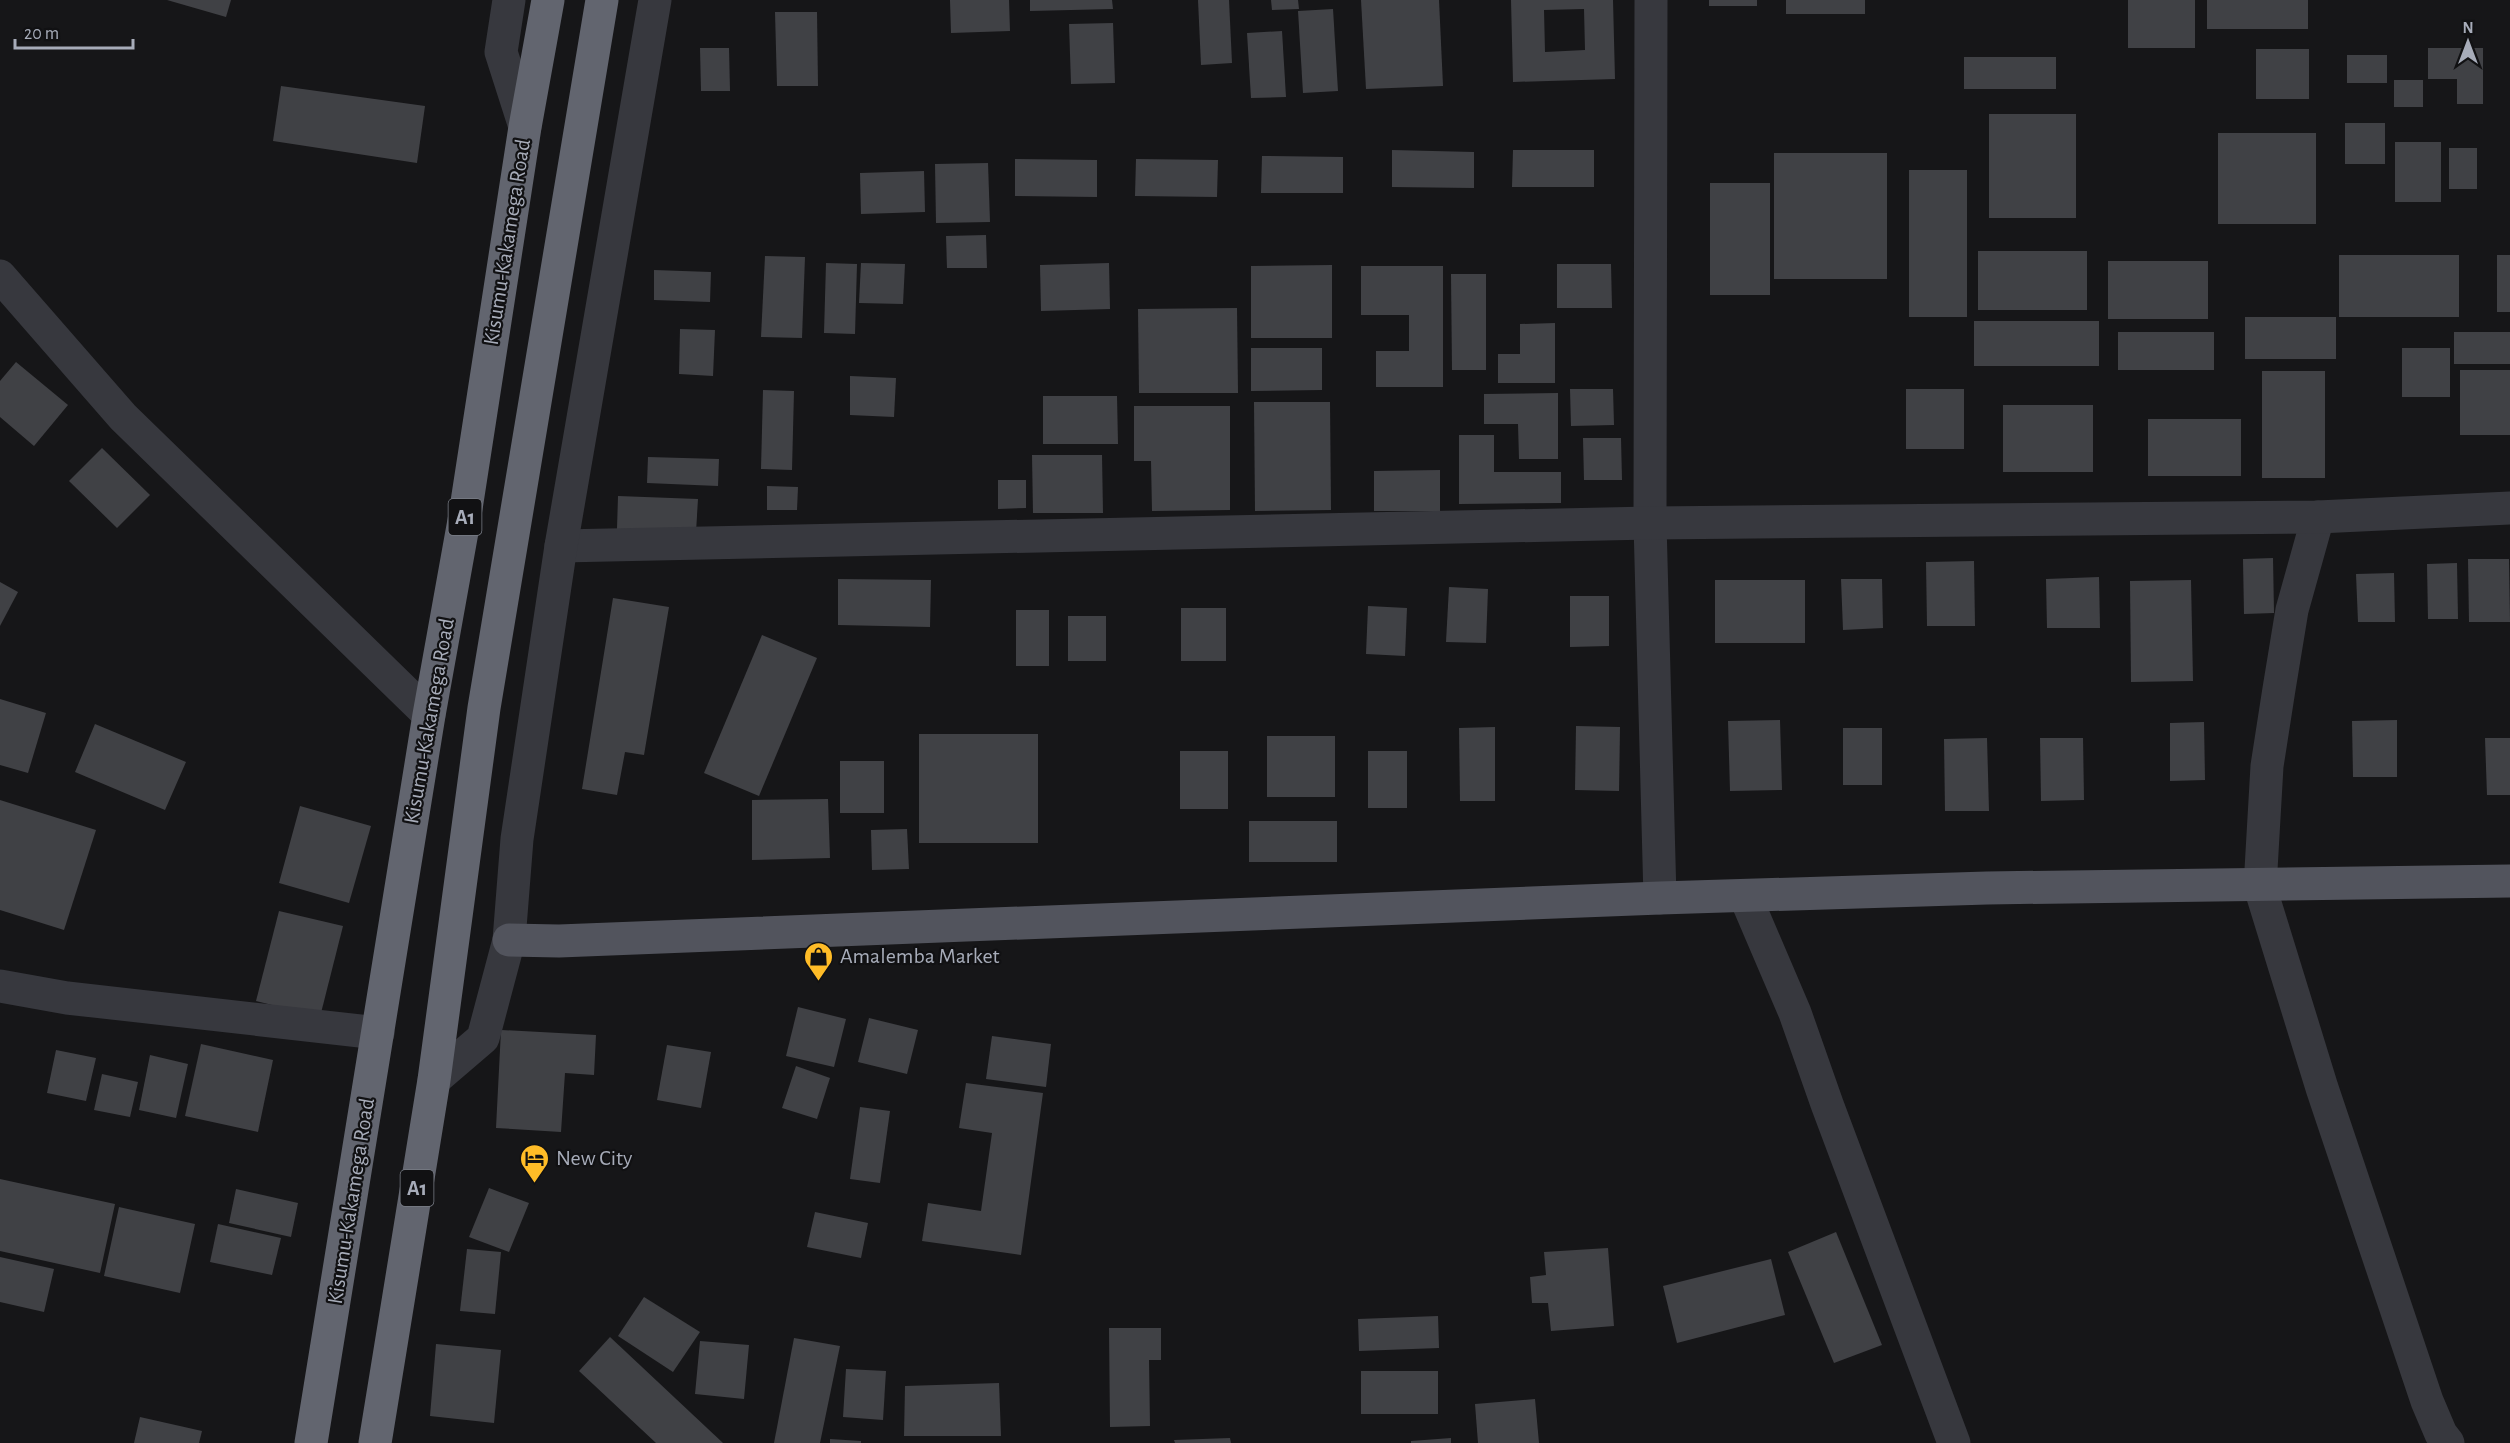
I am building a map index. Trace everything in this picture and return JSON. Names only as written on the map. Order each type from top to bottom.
[{"type":"highway","name":"Kisumu-Kakamega Road","points":[[311,1443],[429,715],[465,515],[525,127],[548,0]]},
{"type":"highway","name":"A1","points":[[375,1443],[435,1080],[484,708],[602,0]]},
{"type":"main road","points":[[509,940],[559,941],[1660,898],[1987,888],[2510,881]]},
{"type":"street","points":[[509,0],[501,52],[525,127]]},
{"type":"street","points":[[435,1080],[483,1038],[509,940],[517,840],[561,546],[655,0]]},
{"type":"street","points":[[1651,0],[1650,523],[1660,898]]},
{"type":"street","points":[[0,276],[123,417],[429,715]]},
{"type":"street","points":[[561,546],[1650,523],[2318,517],[2510,508]]},
{"type":"street","points":[[2318,517],[2292,609],[2279,689],[2267,766],[2260,886],[2329,1111],[2427,1401],[2441,1434],[2448,1443]]},
{"type":"street","points":[[1745,896],[1795,1013],[1954,1443]]},
{"type":"street","points":[[0,986],[67,998],[378,1033]]},
{"type":"building","points":[[167,0],[231,0],[226,17]]},
{"type":"building","points":[[950,0],[1009,0],[1010,31],[951,33]]},
{"type":"building","points":[[1030,0],[1112,0],[1113,9],[1030,11]]},
{"type":"building","points":[[1198,0],[1229,0],[1232,63],[1201,65]]},
{"type":"building","points":[[1271,0],[1298,0],[1299,9],[1272,10]]},
{"type":"building","points":[[1361,0],[1439,0],[1443,86],[1366,89]]},
{"type":"building","points":[[1511,0],[1613,0],[1615,79],[1513,82]],"holes":[[[1584,9],[1585,50],[1545,52],[1544,10]]]},
{"type":"building","points":[[1709,0],[1757,0],[1757,6],[1709,6]]},
{"type":"building","points":[[1786,0],[1865,0],[1865,14],[1786,14]]},
{"type":"building","points":[[2128,0],[2195,0],[2195,48],[2128,48]]},
{"type":"building","points":[[2207,0],[2308,0],[2308,29],[2207,29]]},
{"type":"building","points":[[1333,9],[1338,91],[1303,93],[1298,11]]},
{"type":"building","points":[[775,12],[817,12],[818,86],[777,86]]},
{"type":"building","points":[[1113,23],[1115,83],[1071,84],[1069,24]]},
{"type":"building","points":[[1282,31],[1286,97],[1251,98],[1247,33]]},
{"type":"building","points":[[700,48],[729,48],[730,91],[701,91]]},
{"type":"building","points":[[2428,48],[2483,48],[2483,104],[2457,104],[2457,79],[2428,79]]},
{"type":"building","points":[[2256,49],[2309,49],[2309,99],[2256,99]]},
{"type":"building","points":[[2347,55],[2387,55],[2387,83],[2347,83]]},
{"type":"building","points":[[1964,57],[2056,57],[2056,89],[1964,89]]},
{"type":"building","points":[[2394,80],[2423,80],[2423,107],[2394,107]]},
{"type":"building","points":[[281,86],[425,106],[417,163],[273,141]]},
{"type":"building","points":[[1989,114],[2076,114],[2076,218],[1989,218]]},
{"type":"building","points":[[2345,123],[2385,123],[2385,164],[2345,164]]},
{"type":"building","points":[[2218,133],[2316,133],[2316,224],[2218,224]]},
{"type":"building","points":[[2395,142],[2441,142],[2441,202],[2395,202]]},
{"type":"building","points":[[2449,148],[2477,148],[2477,189],[2449,189]]},
{"type":"building","points":[[1392,150],[1474,152],[1474,188],[1392,187]]},
{"type":"building","points":[[1513,150],[1594,150],[1594,187],[1512,187]]},
{"type":"building","points":[[1774,153],[1887,153],[1887,279],[1774,279]]},
{"type":"building","points":[[1262,156],[1343,157],[1343,193],[1261,193]]},
{"type":"building","points":[[1015,159],[1097,160],[1097,197],[1015,196]]},
{"type":"building","points":[[1136,159],[1218,160],[1217,197],[1135,196]]},
{"type":"building","points":[[988,163],[990,222],[936,223],[935,164]]},
{"type":"building","points":[[1909,170],[1967,170],[1967,317],[1909,317]]},
{"type":"building","points":[[924,171],[925,212],[861,214],[860,173]]},
{"type":"building","points":[[1710,183],[1770,183],[1770,295],[1710,295]]},
{"type":"building","points":[[986,235],[987,268],[947,268],[946,236]]},
{"type":"building","points":[[1978,251],[2087,251],[2087,310],[1978,310]]},
{"type":"building","points":[[2339,255],[2459,255],[2459,317],[2339,317]]},
{"type":"building","points":[[2497,255],[2510,255],[2510,312],[2497,312]]},
{"type":"building","points":[[765,256],[805,257],[802,338],[761,337]]},
{"type":"building","points":[[2108,261],[2208,261],[2208,319],[2108,319]]},
{"type":"building","points":[[826,263],[857,264],[855,334],[824,333]]},
{"type":"building","points":[[861,263],[905,264],[903,304],[859,303]]},
{"type":"building","points":[[1109,263],[1110,309],[1041,311],[1040,265]]},
{"type":"building","points":[[1557,264],[1611,264],[1612,308],[1557,308]]},
{"type":"building","points":[[1332,265],[1332,338],[1251,338],[1251,266]]},
{"type":"building","points":[[1361,266],[1443,266],[1443,387],[1376,387],[1376,351],[1409,351],[1409,315],[1361,315]]},
{"type":"building","points":[[654,270],[711,272],[710,302],[654,300]]},
{"type":"building","points":[[1451,274],[1486,274],[1486,370],[1452,370]]},
{"type":"building","points":[[1237,308],[1238,393],[1139,393],[1138,309]]},
{"type":"building","points":[[2245,317],[2336,317],[2336,359],[2245,359]]},
{"type":"building","points":[[1974,321],[2099,321],[2099,366],[1974,366]]},
{"type":"building","points":[[1555,323],[1555,383],[1498,383],[1498,354],[1520,354],[1520,324]]},
{"type":"building","points":[[680,329],[715,330],[713,376],[679,374]]},
{"type":"building","points":[[2118,332],[2214,332],[2214,370],[2118,370]]},
{"type":"building","points":[[2454,332],[2510,332],[2510,364],[2454,364]]},
{"type":"building","points":[[1251,348],[1322,348],[1322,390],[1251,391]]},
{"type":"building","points":[[2402,348],[2450,348],[2450,397],[2402,397]]},
{"type":"building","points":[[16,362],[68,405],[34,446],[0,417],[0,381]]},
{"type":"building","points":[[2460,370],[2510,370],[2510,435],[2460,435]]},
{"type":"building","points":[[2262,371],[2325,371],[2325,478],[2262,478]]},
{"type":"building","points":[[850,376],[896,378],[894,417],[850,415]]},
{"type":"building","points":[[1570,389],[1613,389],[1614,425],[1571,426]]},
{"type":"building","points":[[1906,389],[1964,389],[1964,449],[1906,449]]},
{"type":"building","points":[[763,390],[794,391],[792,470],[761,469]]},
{"type":"building","points":[[1558,393],[1558,459],[1519,459],[1518,424],[1484,424],[1484,394]]},
{"type":"building","points":[[1043,396],[1117,396],[1118,444],[1043,444]]},
{"type":"building","points":[[1254,402],[1330,402],[1331,510],[1255,511]]},
{"type":"building","points":[[2003,405],[2093,405],[2093,472],[2003,472]]},
{"type":"building","points":[[1134,406],[1230,406],[1230,510],[1152,511],[1151,461],[1134,461]]},
{"type":"building","points":[[2148,419],[2241,419],[2241,476],[2148,476]]},
{"type":"building","points":[[1459,435],[1494,435],[1494,472],[1561,472],[1561,503],[1459,504]]},
{"type":"building","points":[[1583,438],[1621,438],[1622,480],[1584,480]]},
{"type":"building","points":[[102,448],[150,495],[117,528],[69,481]]},
{"type":"building","points":[[1032,455],[1102,455],[1103,513],[1033,513]]},
{"type":"building","points":[[648,457],[719,459],[718,486],[647,483]]},
{"type":"building","points":[[1440,470],[1440,511],[1374,511],[1374,471]]},
{"type":"building","points":[[998,480],[1026,480],[1026,508],[998,509]]},
{"type":"building","points":[[767,486],[798,487],[797,510],[767,510]]},
{"type":"building","points":[[618,496],[698,499],[696,532],[617,529]]},
{"type":"building","points":[[2273,558],[2274,613],[2244,614],[2243,559]]},
{"type":"building","points":[[2468,559],[2509,559],[2510,622],[2469,622]]},
{"type":"building","points":[[1974,561],[1975,626],[1927,626],[1926,562]]},
{"type":"building","points":[[2457,563],[2458,619],[2428,619],[2427,564]]},
{"type":"building","points":[[2394,573],[2395,622],[2358,622],[2356,574]]},
{"type":"building","points":[[2099,577],[2100,628],[2047,628],[2046,579]]},
{"type":"building","points":[[838,579],[931,580],[930,627],[838,625]]},
{"type":"building","points":[[1841,579],[1882,579],[1883,628],[1843,630]]},
{"type":"building","points":[[1715,580],[1805,580],[1805,643],[1715,643]]},
{"type":"building","points":[[2191,580],[2193,681],[2131,682],[2130,581]]},
{"type":"building","points":[[0,582],[18,592],[0,626]]},
{"type":"building","points":[[1449,587],[1488,589],[1486,643],[1446,642]]},
{"type":"building","points":[[1570,596],[1609,596],[1609,646],[1570,647]]},
{"type":"building","points":[[613,598],[669,607],[644,755],[625,752],[617,795],[582,789]]},
{"type":"building","points":[[1368,606],[1407,608],[1405,656],[1366,654]]},
{"type":"building","points":[[1181,608],[1226,608],[1226,661],[1181,661]]},
{"type":"building","points":[[1016,610],[1049,610],[1049,666],[1016,666]]},
{"type":"building","points":[[1068,616],[1106,616],[1106,661],[1068,661]]},
{"type":"building","points":[[762,635],[817,658],[759,796],[704,773]]},
{"type":"building","points":[[0,699],[46,713],[28,773],[0,765]]},
{"type":"building","points":[[1780,720],[1782,790],[1730,791],[1728,721]]},
{"type":"building","points":[[2397,720],[2397,777],[2353,777],[2352,721]]},
{"type":"building","points":[[2204,722],[2205,780],[2170,781],[2170,723]]},
{"type":"building","points":[[95,724],[186,762],[165,810],[75,772]]},
{"type":"building","points":[[1576,726],[1620,727],[1619,791],[1575,790]]},
{"type":"building","points":[[1495,727],[1495,801],[1460,801],[1459,728]]},
{"type":"building","points":[[1843,728],[1882,728],[1882,785],[1843,785]]},
{"type":"building","points":[[919,734],[1038,734],[1038,843],[919,843]]},
{"type":"building","points":[[1267,736],[1335,736],[1335,797],[1267,797]]},
{"type":"building","points":[[1987,738],[1989,811],[1945,811],[1944,739]]},
{"type":"building","points":[[2040,738],[2083,738],[2084,800],[2041,801]]},
{"type":"building","points":[[2485,738],[2510,738],[2510,795],[2487,795]]},
{"type":"building","points":[[1180,751],[1228,751],[1228,809],[1180,809]]},
{"type":"building","points":[[1368,751],[1407,751],[1407,808],[1368,808]]},
{"type":"building","points":[[840,761],[884,761],[884,813],[840,813]]},
{"type":"building","points":[[828,799],[830,858],[752,860],[752,800]]},
{"type":"building","points":[[0,800],[96,830],[64,930],[0,910]]},
{"type":"building","points":[[300,806],[371,826],[349,903],[279,883]]},
{"type":"building","points":[[1249,821],[1337,821],[1337,862],[1249,862]]},
{"type":"building","points":[[907,829],[909,869],[872,870],[871,830]]},
{"type":"building","points":[[279,911],[343,926],[320,1017],[256,1001]]},
{"type":"building","points":[[798,1007],[846,1019],[834,1067],[786,1056]]},
{"type":"building","points":[[869,1018],[918,1030],[907,1074],[858,1062]]},
{"type":"building","points":[[501,1030],[596,1035],[594,1075],[565,1073],[561,1132],[496,1128]]},
{"type":"building","points":[[992,1036],[1051,1044],[1046,1087],[986,1079]]},
{"type":"building","points":[[201,1044],[273,1060],[258,1132],[185,1116]]},
{"type":"building","points":[[667,1045],[711,1052],[701,1108],[657,1100]]},
{"type":"building","points":[[56,1050],[96,1058],[86,1101],[47,1093]]},
{"type":"building","points":[[150,1055],[188,1064],[176,1118],[139,1110]]},
{"type":"building","points":[[796,1066],[830,1078],[817,1119],[782,1108]]},
{"type":"building","points":[[102,1074],[138,1082],[130,1117],[94,1110]]},
{"type":"building","points":[[966,1083],[1043,1093],[1021,1255],[922,1241],[928,1203],[981,1211],[992,1133],[959,1128]]},
{"type":"building","points":[[860,1107],[890,1111],[880,1183],[850,1179]]},
{"type":"building","points":[[0,1179],[115,1204],[100,1273],[0,1251]]},
{"type":"building","points":[[489,1188],[529,1203],[509,1252],[469,1237]]},
{"type":"building","points":[[236,1189],[298,1203],[291,1237],[229,1223]]},
{"type":"building","points":[[119,1207],[195,1224],[180,1293],[104,1276]]},
{"type":"building","points":[[815,1212],[868,1223],[861,1258],[807,1247]]},
{"type":"building","points":[[218,1224],[281,1238],[272,1275],[210,1262]]},
{"type":"building","points":[[1836,1232],[1882,1345],[1834,1363],[1788,1252]]},
{"type":"building","points":[[1608,1248],[1614,1326],[1551,1331],[1548,1303],[1532,1303],[1530,1277],[1546,1275],[1544,1252]]},
{"type":"building","points":[[467,1249],[501,1252],[495,1314],[460,1311]]},
{"type":"building","points":[[0,1257],[54,1269],[44,1312],[0,1302]]},
{"type":"building","points":[[1771,1259],[1785,1315],[1677,1343],[1663,1286]]},
{"type":"building","points":[[644,1297],[700,1332],[673,1372],[618,1336]]},
{"type":"building","points":[[1438,1316],[1439,1348],[1359,1351],[1358,1319]]},
{"type":"building","points":[[1109,1328],[1161,1328],[1161,1360],[1149,1360],[1150,1426],[1110,1427]]},
{"type":"building","points":[[610,1337],[723,1443],[656,1443],[579,1371]]},
{"type":"building","points":[[794,1338],[840,1346],[820,1443],[774,1443]]},
{"type":"building","points":[[700,1341],[749,1345],[744,1399],[695,1394]]},
{"type":"building","points":[[436,1344],[501,1350],[494,1423],[430,1416]]},
{"type":"building","points":[[846,1369],[886,1371],[883,1420],[843,1417]]},
{"type":"building","points":[[1361,1371],[1438,1371],[1438,1414],[1361,1414]]},
{"type":"building","points":[[999,1383],[1001,1436],[904,1436],[905,1386]]},
{"type":"building","points":[[1535,1399],[1539,1443],[1478,1443],[1475,1404]]},
{"type":"building","points":[[140,1417],[202,1431],[199,1443],[134,1443]]},
{"type":"building","points":[[1230,1438],[1231,1443],[1175,1443],[1174,1440]]},
{"type":"building","points":[[1451,1438],[1451,1443],[1411,1443],[1411,1441]]},
{"type":"building","points":[[830,1439],[861,1441],[861,1443],[830,1443]]},
{"type":"place","name":"Amalemba Market","points":[[819,982]]},
{"type":"place","name":"New City","points":[[535,1184]]}]
